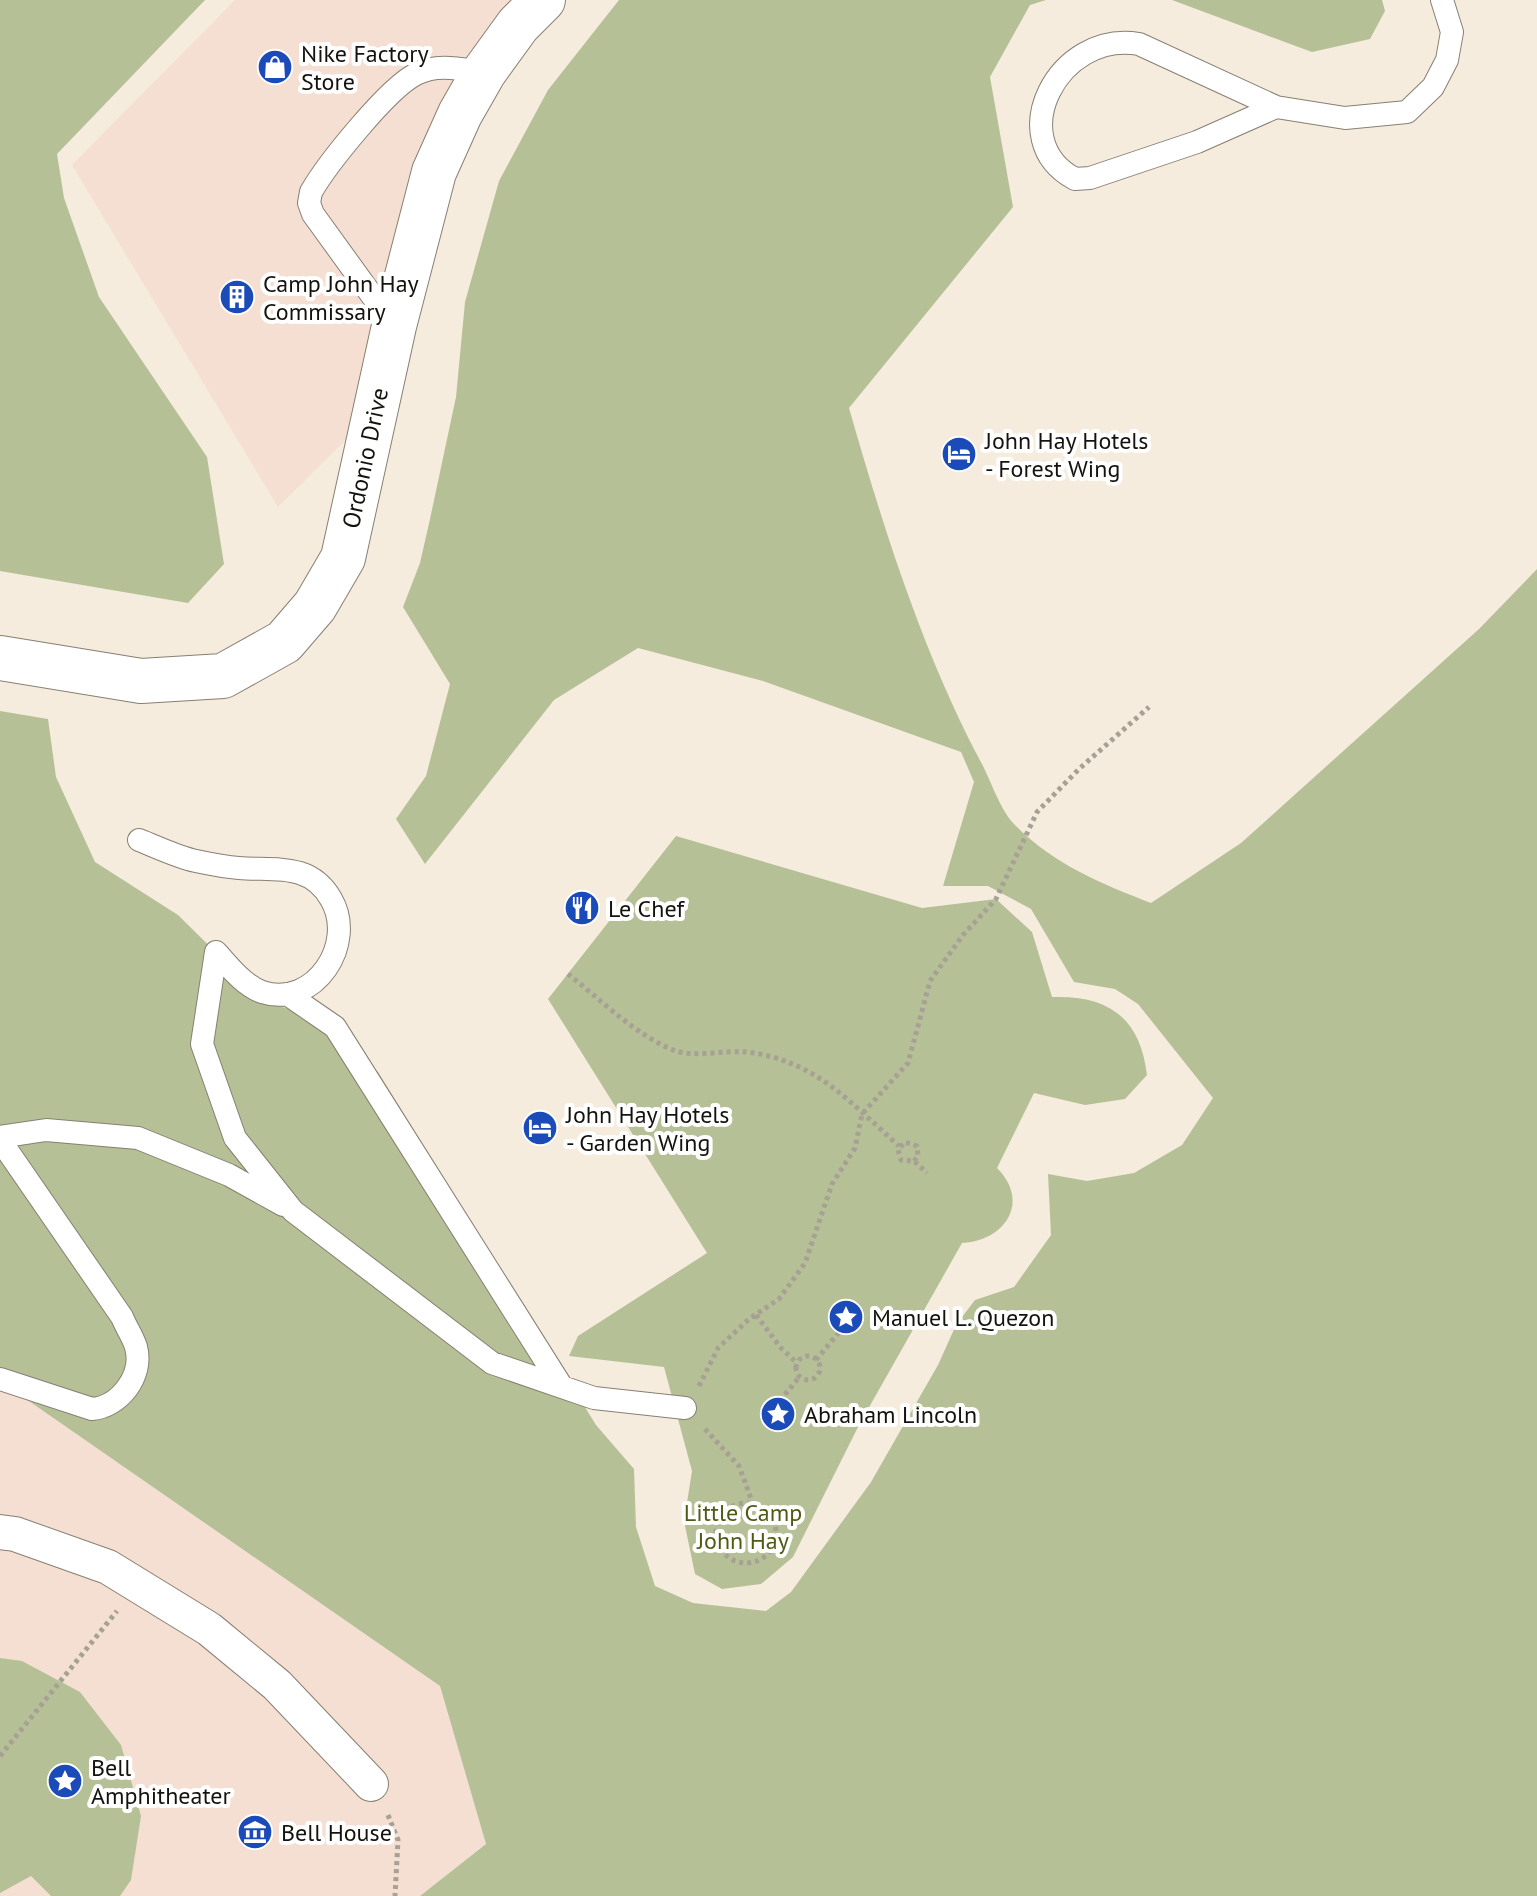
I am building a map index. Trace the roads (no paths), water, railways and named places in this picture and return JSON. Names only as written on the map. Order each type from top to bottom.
[{"type":"street","name":"Ordonio Drive","points":[[0,658],[141,681],[223,676],[284,642],[315,606],[343,558],[394,326],[434,172],[460,114],[484,72],[518,25],[543,0]]},
{"type":"street","points":[[0,1532],[15,1534],[108,1567],[209,1629],[277,1685],[371,1784]]},
{"type":"lane","points":[[1276,107],[1197,142],[1090,178],[1075,179],[1055,161],[1043,139],[1041,116],[1048,92],[1059,74],[1089,48],[1121,41],[1139,44],[1276,107],[1345,118],[1407,112],[1433,87],[1447,60],[1452,32],[1442,0]]},
{"type":"lane","points":[[394,326],[313,214],[311,192],[354,137],[415,74],[435,68],[484,72]]},
{"type":"lane","points":[[139,840],[192,860],[239,868],[283,867],[302,873],[318,883],[331,898],[340,937],[335,956],[325,972],[297,990],[256,989],[235,973],[216,952],[202,1044],[235,1138],[293,1211]]},
{"type":"lane","points":[[297,990],[335,1027],[562,1387]]},
{"type":"lane","points":[[0,1137],[46,1130],[138,1138],[229,1175],[293,1211],[492,1363],[594,1398],[685,1408]]},
{"type":"lane","points":[[0,1145],[7,1150],[122,1317],[136,1348],[137,1363],[120,1398],[107,1408],[92,1409],[0,1379]]},
{"type":"place","name":"Nike Factory Store","points":[[275,67]]},
{"type":"place","name":"Camp John Hay Commissary","points":[[237,297]]},
{"type":"place","name":"John Hay Hotels - Forest Wing","points":[[959,454]]},
{"type":"place","name":"Le Chef","points":[[582,908]]},
{"type":"place","name":"John Hay Hotels - Garden Wing","points":[[540,1128]]},
{"type":"place","name":"Manuel L. Quezon","points":[[846,1317]]},
{"type":"place","name":"Abraham Lincoln","points":[[778,1414]]},
{"type":"place","name":"Bell Amphitheater","points":[[65,1781]]},
{"type":"place","name":"Bell House","points":[[255,1832]]},
{"type":"park label","name":"Little Camp John Hay","points":[[743,1526]]}]
